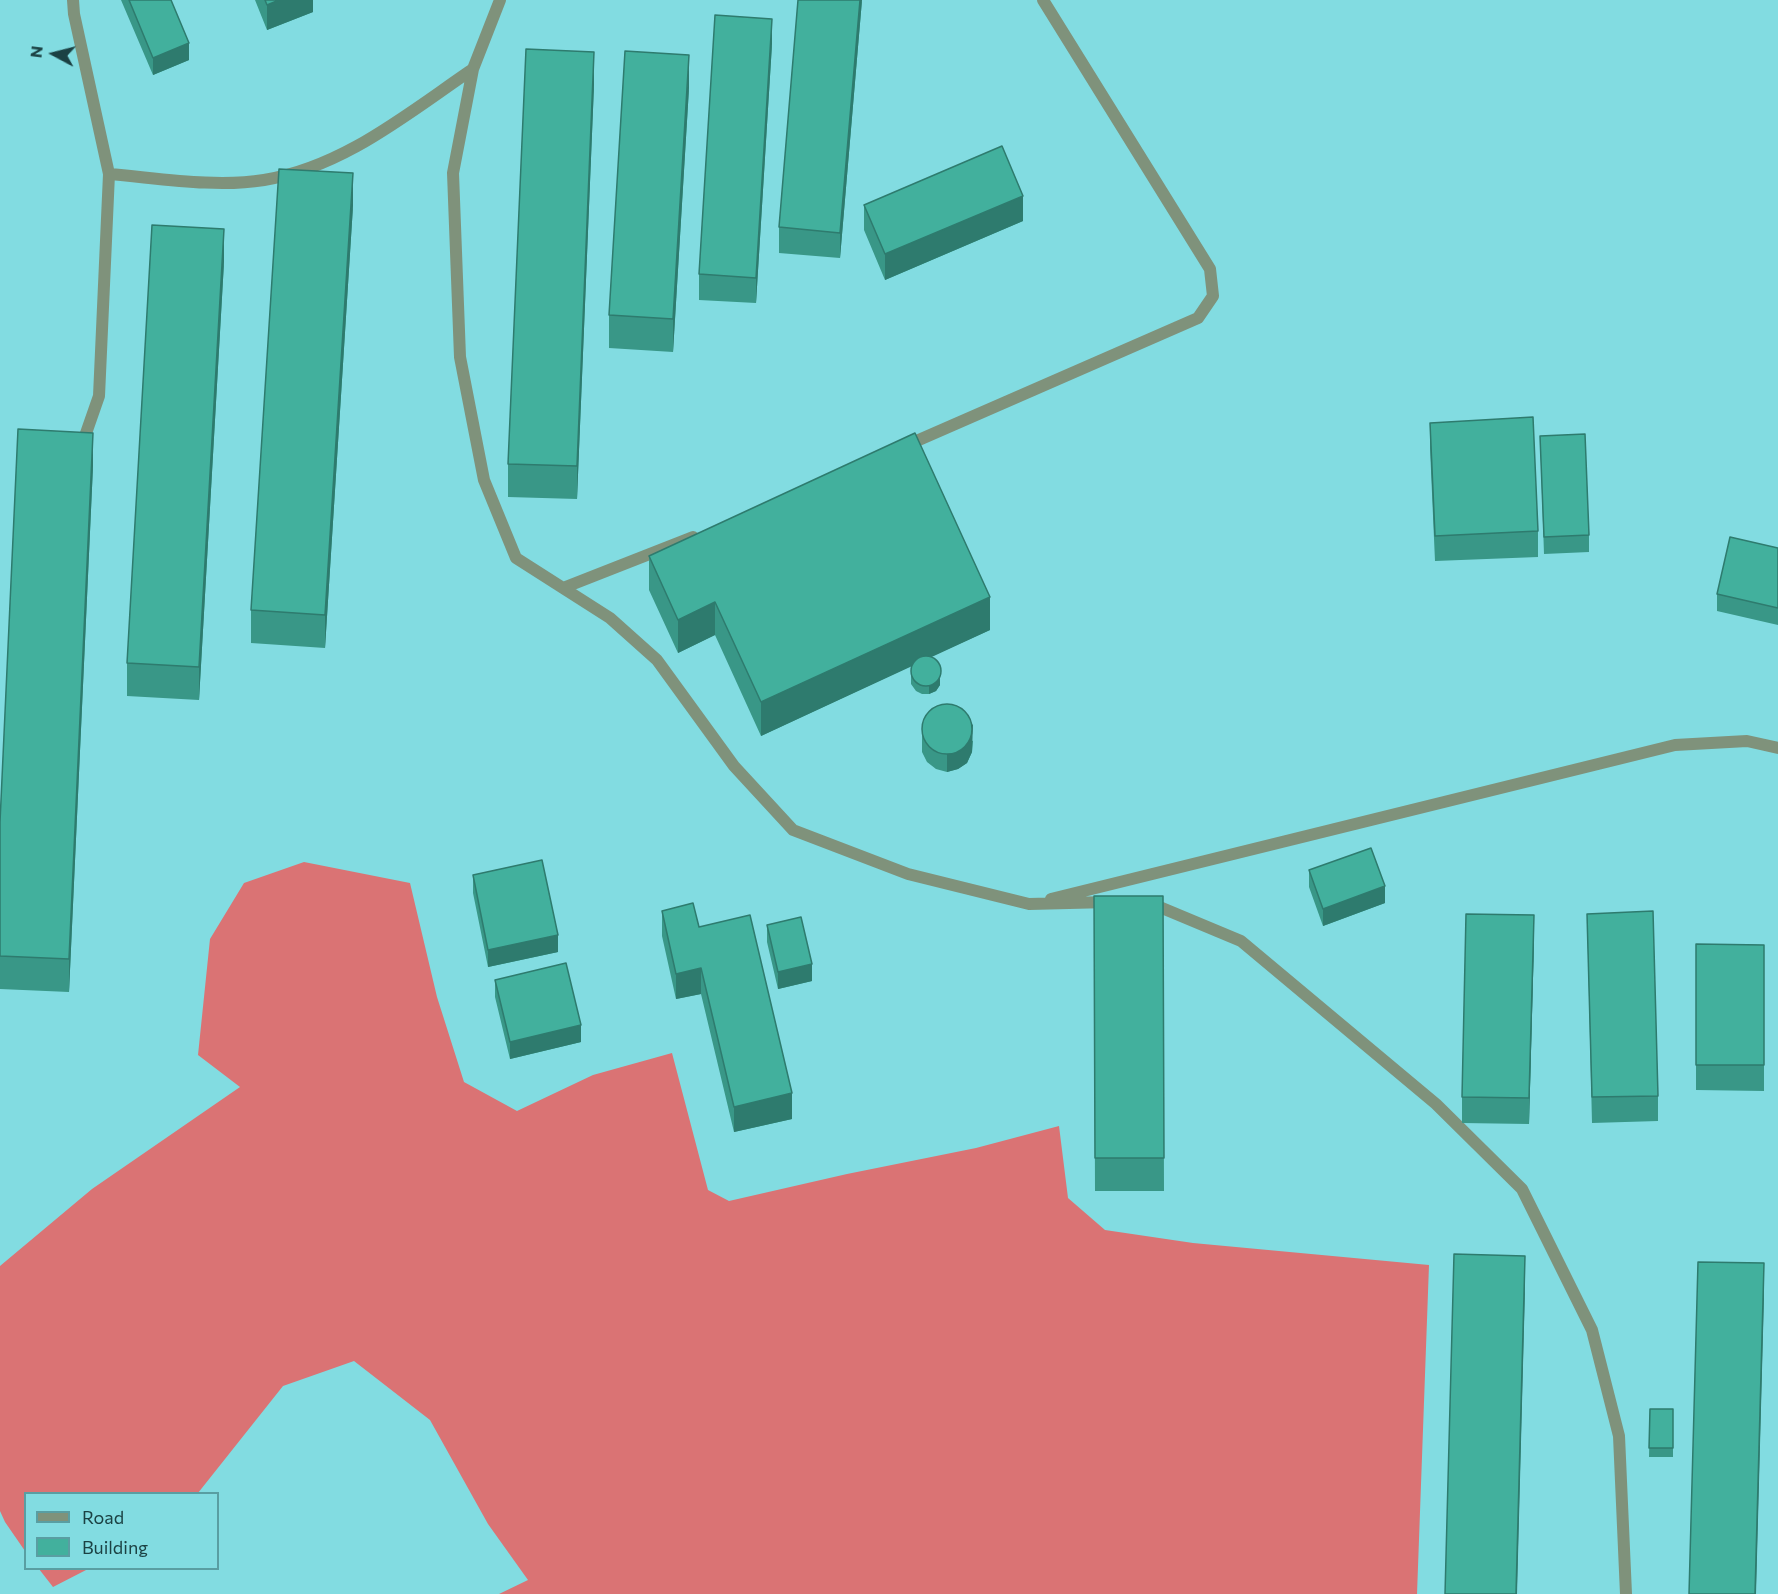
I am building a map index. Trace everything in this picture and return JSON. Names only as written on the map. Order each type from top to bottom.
[{"type":"street","points":[[74,0],[74,14],[109,174],[99,396],[84,439]]},
{"type":"street","points":[[500,0],[473,69],[453,173],[460,357],[484,480],[516,558],[610,618],[657,660],[734,766],[793,830],[908,874],[1029,904],[1146,902],[1241,941],[1436,1104],[1522,1189],[1592,1330],[1619,1436],[1626,1594]]},
{"type":"street","points":[[895,450],[1198,318],[1213,296],[1210,269],[1043,0]]},
{"type":"street","points":[[109,174],[227,183],[264,180],[312,168],[365,142],[473,69]]},
{"type":"street","points":[[563,588],[701,534]]},
{"type":"street","points":[[1029,904],[1675,745],[1747,741],[1778,748]]},
{"type":"shaded area","points":[[304,862],[410,883],[437,997],[464,1082],[517,1111],[593,1075],[672,1053],[708,1190],[729,1201],[976,1148],[1059,1126],[1068,1198],[1105,1230],[1193,1243],[1429,1265],[1417,1594],[499,1594],[528,1580],[488,1524],[430,1420],[354,1361],[283,1386],[199,1492],[24,1492],[24,1550],[0,1511],[0,1266],[92,1189],[240,1087],[198,1055],[210,939],[244,883]]},
{"type":"shaded area","points":[[40,1570],[86,1570],[53,1587]]},
{"type":"building","points":[[129,0],[171,0],[189,43],[153,58]]},
{"type":"building","points":[[265,0],[279,0],[267,5]]},
{"type":"building","points":[[798,0],[860,0],[840,233],[779,227]]},
{"type":"building","points":[[715,15],[772,19],[756,278],[699,274]]},
{"type":"building","points":[[526,49],[594,52],[577,466],[508,464]]},
{"type":"building","points":[[625,51],[689,55],[673,319],[609,315]]},
{"type":"building","points":[[1002,146],[1023,196],[885,254],[864,205]]},
{"type":"building","points":[[279,169],[353,173],[325,615],[251,610]]},
{"type":"building","points":[[152,225],[224,229],[199,667],[127,663]]},
{"type":"building","points":[[1533,417],[1538,531],[1435,536],[1430,423]]},
{"type":"building","points":[[18,429],[93,433],[69,959],[0,956],[0,822]]},
{"type":"building","points":[[915,433],[990,597],[761,702],[715,602],[678,620],[649,556]]},
{"type":"building","points":[[1585,434],[1589,535],[1544,537],[1540,436]]},
{"type":"building","points":[[1730,537],[1778,548],[1778,608],[1717,594]]},
{"type":"building","points":[[926,656],[936,661],[941,671],[936,681],[926,686],[916,681],[911,671],[916,661]]},
{"type":"building","points":[[942,704],[952,704],[965,711],[972,724],[972,734],[965,747],[952,754],[942,754],[933,750],[926,743],[922,734],[922,724],[926,715],[933,708]]},
{"type":"building","points":[[1371,848],[1385,886],[1323,909],[1309,870]]},
{"type":"building","points":[[542,860],[558,935],[488,950],[473,875]]},
{"type":"building","points":[[1094,896],[1163,896],[1164,1158],[1095,1158]]},
{"type":"building","points":[[693,903],[699,927],[750,915],[792,1093],[734,1107],[701,968],[676,974],[662,911]]},
{"type":"building","points":[[1653,911],[1658,1096],[1592,1097],[1587,914]]},
{"type":"building","points":[[1466,914],[1534,915],[1529,1098],[1462,1097]]},
{"type":"building","points":[[801,917],[812,964],[778,972],[767,925]]},
{"type":"building","points":[[1696,944],[1764,945],[1764,1065],[1696,1065]]},
{"type":"building","points":[[566,963],[581,1025],[510,1042],[495,980]]},
{"type":"building","points":[[1454,1254],[1525,1256],[1516,1594],[1445,1594]]},
{"type":"building","points":[[1698,1262],[1764,1263],[1755,1594],[1689,1594]]},
{"type":"building","points":[[1650,1409],[1673,1409],[1673,1448],[1649,1448]]}]
